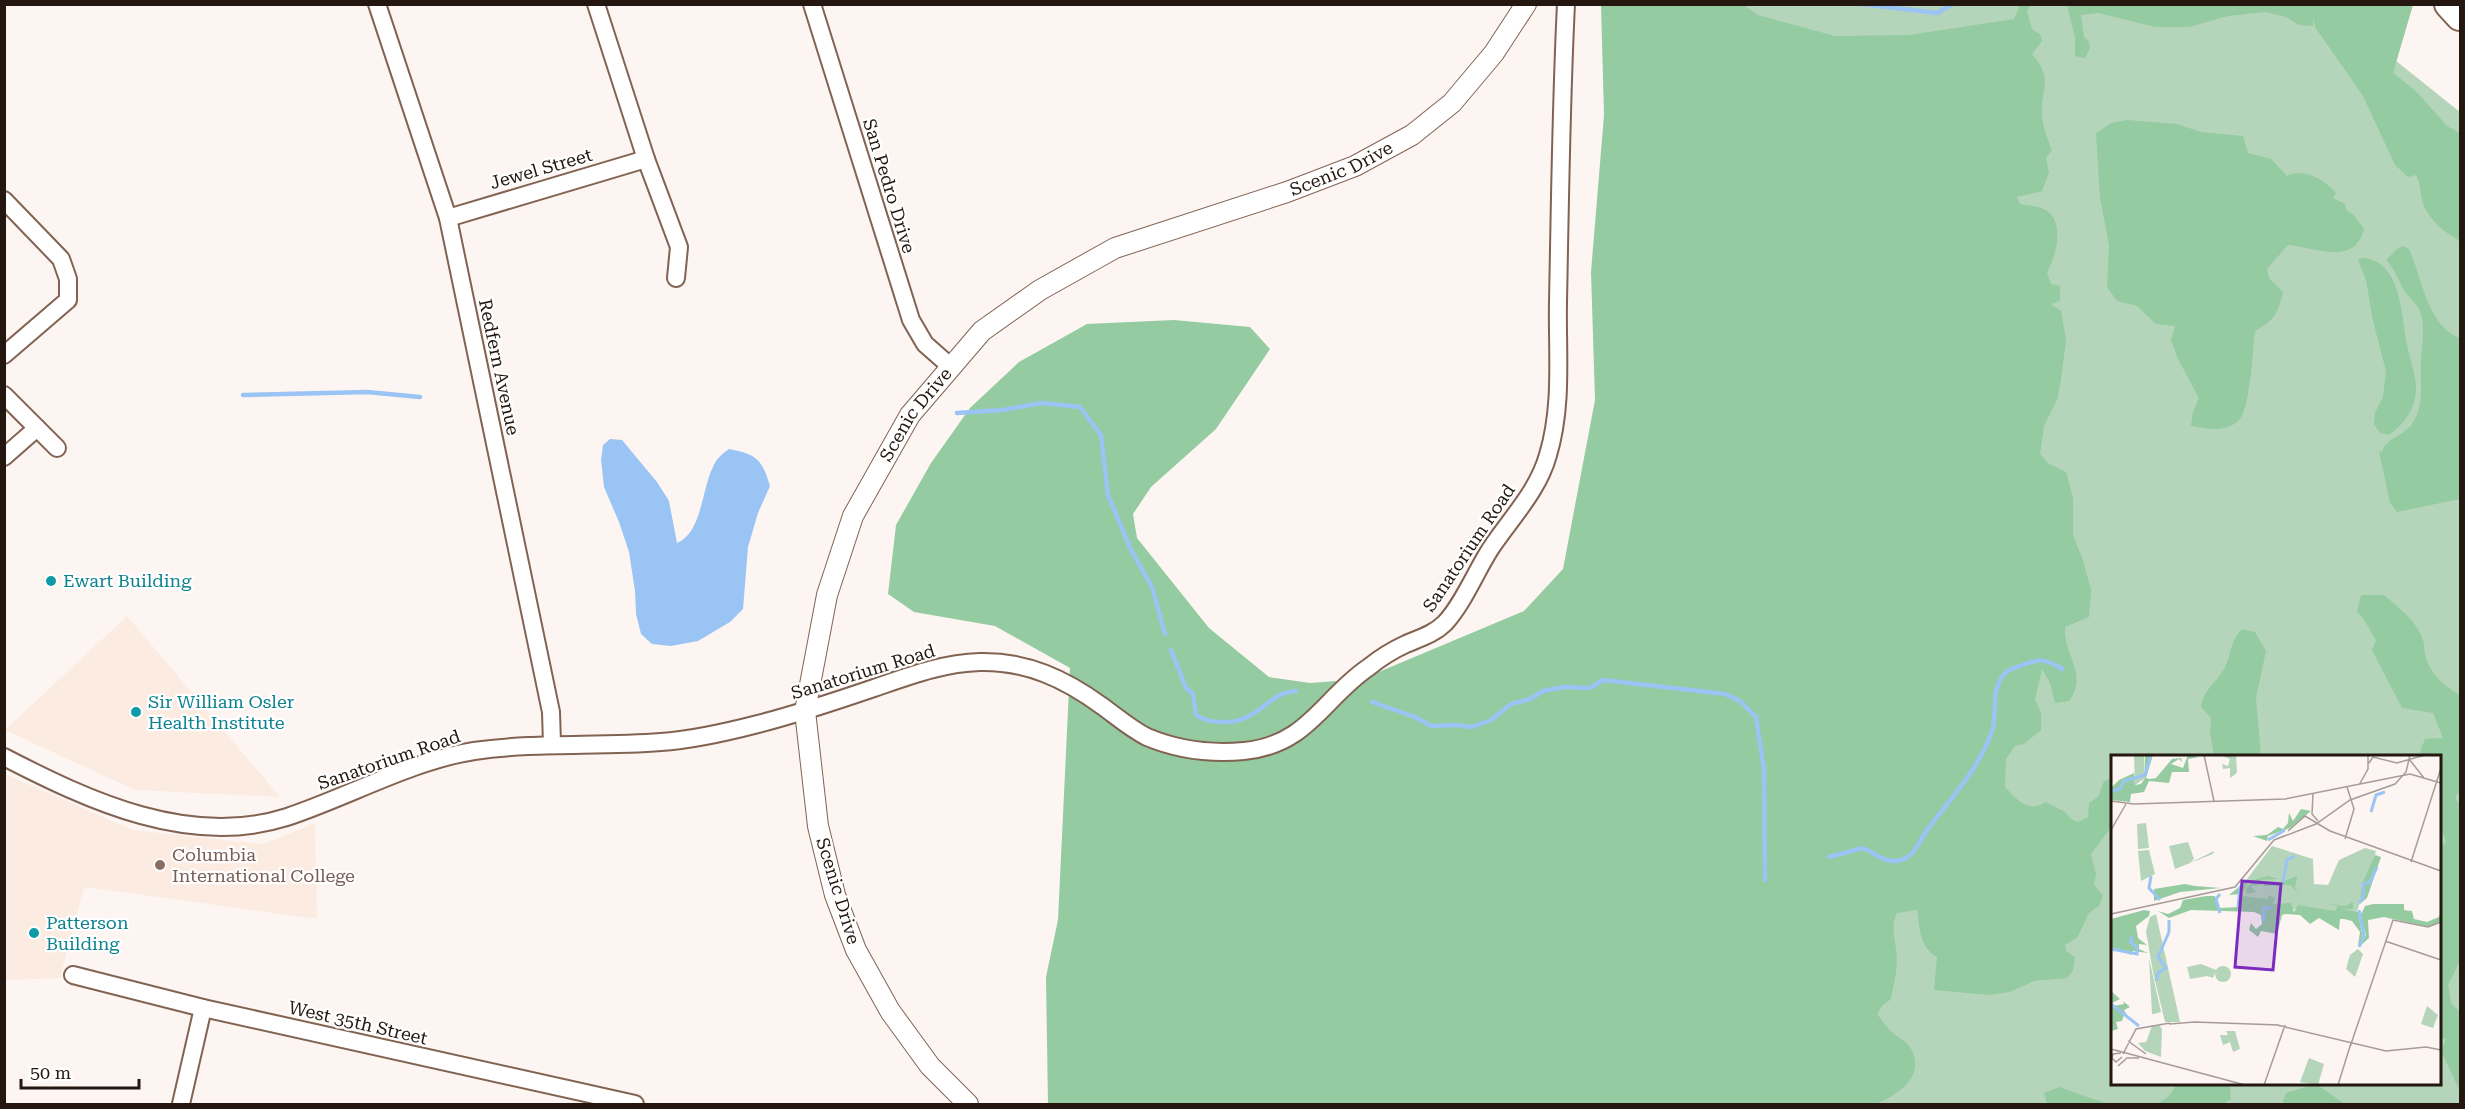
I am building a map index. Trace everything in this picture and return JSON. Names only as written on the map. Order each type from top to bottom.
[{"type":"highway","points":[[2449,4],[2460,16]]},
{"type":"street","name":"Redfern Avenue","points":[[377,4],[448,218],[551,712],[552,744]]},
{"type":"street","points":[[596,4],[646,159],[679,247],[676,278]]},
{"type":"street","name":"San Pedro Drive","points":[[812,4],[911,320],[925,344],[950,366]]},
{"type":"street","name":"Scenic Drive","points":[[968,1104],[930,1066],[897,1020],[856,950],[836,895],[818,826],[805,711],[810,673],[827,595],[853,516],[910,415],[982,331],[1040,290],[1115,248],[1287,192],[1346,170],[1412,135],[1452,103],[1494,53],[1526,4]]},
{"type":"street","name":"Sanatorium Road","points":[[4,757],[94,801],[169,821],[211,828],[243,826],[282,819],[369,784],[463,753],[510,746],[680,741],[805,711],[937,667],[980,662],[1018,664],[1049,673],[1094,700],[1143,735],[1190,751],[1248,751],[1281,741],[1308,726],[1344,685],[1372,664],[1404,645],[1431,634],[1447,621],[1490,549],[1537,484],[1548,457],[1557,413],[1559,231],[1566,4]]},
{"type":"street","name":"Jewel Street","points":[[448,218],[646,159]]},
{"type":"street","points":[[4,200],[60,259],[68,279],[68,300],[4,355]]},
{"type":"street","points":[[4,395],[57,448]]},
{"type":"street","points":[[4,457],[37,428]]},
{"type":"street","name":"West 35th Street","points":[[73,975],[203,1008],[635,1104]]},
{"type":"street","points":[[181,1104],[203,1008]]},
{"type":"shaded area","points":[[127,616],[280,797],[135,790],[5,730]]},
{"type":"shaded area","name":"Columbia International College","points":[[5,774],[133,830],[264,844],[315,823],[317,919],[84,887],[60,978],[5,980]]},
{"type":"green space","points":[[1601,5],[1744,5],[1758,15],[1835,36],[1909,35],[2014,19],[2020,5],[2030,5],[2027,11],[2032,29],[2040,34],[2042,41],[2032,54],[2044,75],[2042,116],[2052,150],[2046,158],[2049,173],[2042,191],[2017,197],[2020,204],[2047,211],[2056,223],[2056,249],[2047,272],[2051,284],[2060,286],[2060,301],[2051,304],[2061,311],[2066,340],[2057,400],[2044,426],[2040,454],[2048,463],[2066,472],[2073,498],[2073,535],[2091,590],[2089,617],[2065,627],[2065,637],[2076,673],[2077,682],[2074,691],[2069,701],[2055,703],[2050,683],[2042,669],[2035,700],[2041,712],[2041,730],[2024,744],[2015,746],[2006,759],[2005,787],[2023,804],[2034,806],[2046,802],[2078,822],[2088,817],[2089,803],[2098,797],[2104,781],[2111,778],[2111,827],[2091,854],[2096,874],[2094,885],[2103,896],[2099,906],[2089,913],[2077,938],[2065,945],[2066,951],[2075,957],[2073,970],[2067,978],[2034,981],[2010,992],[1989,995],[1934,990],[1937,957],[1924,943],[1917,910],[1897,913],[1893,930],[1897,954],[1896,975],[1891,999],[1877,1014],[1890,1030],[1910,1047],[1915,1066],[1909,1082],[1878,1104],[1048,1104],[1046,977],[1058,920],[1070,668],[995,626],[914,612],[888,594],[896,525],[931,463],[970,408],[1019,362],[1087,324],[1174,320],[1250,327],[1270,349],[1216,429],[1151,487],[1133,514],[1137,538],[1209,628],[1269,677],[1310,683],[1362,679],[1524,611],[1563,569],[1595,400],[1591,272],[1604,115]]},
{"type":"green space","points":[[1699,5],[2326,5],[2460,112],[2460,1104],[1802,1104]]},
{"type":"green space","points":[[2067,5],[2413,5],[2393,73],[2415,90],[2447,126],[2460,133],[2460,241],[2430,216],[2423,204],[2416,175],[2408,177],[2395,165],[2363,96],[2315,27],[2313,17],[2313,26],[2299,25],[2286,17],[2266,12],[2228,16],[2189,27],[2155,27],[2098,13],[2081,15],[2084,37],[2089,42],[2090,48],[2085,58],[2075,56],[2075,38]]},
{"type":"green space","points":[[2127,120],[2177,124],[2201,132],[2243,136],[2248,153],[2271,159],[2287,176],[2307,174],[2326,184],[2336,193],[2333,198],[2345,204],[2346,210],[2354,215],[2364,229],[2359,241],[2352,248],[2343,251],[2322,251],[2288,245],[2267,269],[2269,278],[2283,292],[2275,315],[2255,331],[2246,402],[2240,419],[2230,426],[2217,429],[2191,426],[2193,412],[2199,398],[2178,359],[2171,340],[2175,326],[2156,324],[2137,306],[2117,301],[2107,287],[2109,245],[2100,198],[2096,133],[2111,123]]},
{"type":"green space","points":[[2403,246],[2409,249],[2434,315],[2449,332],[2460,338],[2460,499],[2397,512],[2390,503],[2379,451],[2382,452],[2387,443],[2409,428],[2419,409],[2423,331],[2419,310],[2386,260]]},
{"type":"green space","points":[[2362,258],[2375,261],[2385,268],[2392,279],[2401,305],[2415,378],[2416,392],[2411,410],[2402,423],[2389,435],[2380,433],[2374,424],[2375,413],[2383,397],[2386,371],[2373,321],[2366,280],[2358,260]]},
{"type":"green space","points":[[2361,595],[2384,595],[2406,615],[2420,633],[2427,661],[2434,673],[2443,683],[2460,695],[2460,793],[2456,795],[2456,800],[2460,804],[2460,961],[2448,985],[2451,1003],[2460,1012],[2460,1091],[2441,1051],[2446,1039],[2441,1037],[2441,847],[2446,842],[2441,832],[2441,755],[2420,755],[2425,739],[2443,738],[2433,713],[2402,708],[2372,650],[2376,640],[2357,612]]},
{"type":"green space","points":[[2242,629],[2255,632],[2266,651],[2256,698],[2261,755],[2214,755],[2210,732],[2211,718],[2201,707],[2202,701],[2225,667]]},
{"type":"green space","points":[[2176,1085],[2227,1085],[2230,1087],[2231,1099],[2223,1104],[2158,1104],[2169,1096]]},
{"type":"green space","points":[[2317,1085],[2345,1104],[2282,1104],[2286,1093]]},
{"type":"green space","points":[[2059,1087],[2108,1104],[2047,1104],[2044,1093]]},
{"type":"water","points":[[610,439],[622,440],[657,482],[669,501],[677,543],[692,530],[709,476],[724,453],[729,449],[746,453],[757,459],[764,470],[770,486],[758,513],[748,547],[743,609],[730,622],[698,641],[671,646],[652,644],[641,634],[636,614],[629,552],[604,487],[601,460],[603,445]]},
{"type":"waterway","points":[[1862,4],[1937,13],[1953,4]]},
{"type":"waterway","points":[[243,395],[367,392],[420,397]]},
{"type":"waterway","points":[[957,413],[1002,410],[1042,403],[1080,407],[1101,435],[1108,495],[1131,550],[1152,587],[1165,634]]},
{"type":"waterway","points":[[1171,650],[1186,688],[1193,694],[1196,715],[1206,720],[1237,721],[1256,712],[1274,698],[1296,691]]},
{"type":"waterway","points":[[1829,857],[1863,848],[1890,861],[1901,860],[1910,855],[1980,758],[1994,724],[1996,691],[2002,677],[2012,669],[2036,661],[2048,662],[2062,669]]},
{"type":"waterway","points":[[1372,702],[1415,717],[1431,726],[1472,727],[1491,720],[1511,704],[1530,699],[1543,691],[1564,687],[1590,688],[1603,680],[1725,694],[1740,701],[1756,717],[1764,770],[1765,880]]},
{"type":"place","name":"Ewart Building","points":[[51,581]]},
{"type":"place","name":"Sir William Osler Health Institute","points":[[136,712]]},
{"type":"place","name":"Columbia International College","points":[[160,865]]},
{"type":"place","name":"Patterson Building","points":[[34,933]]}]
